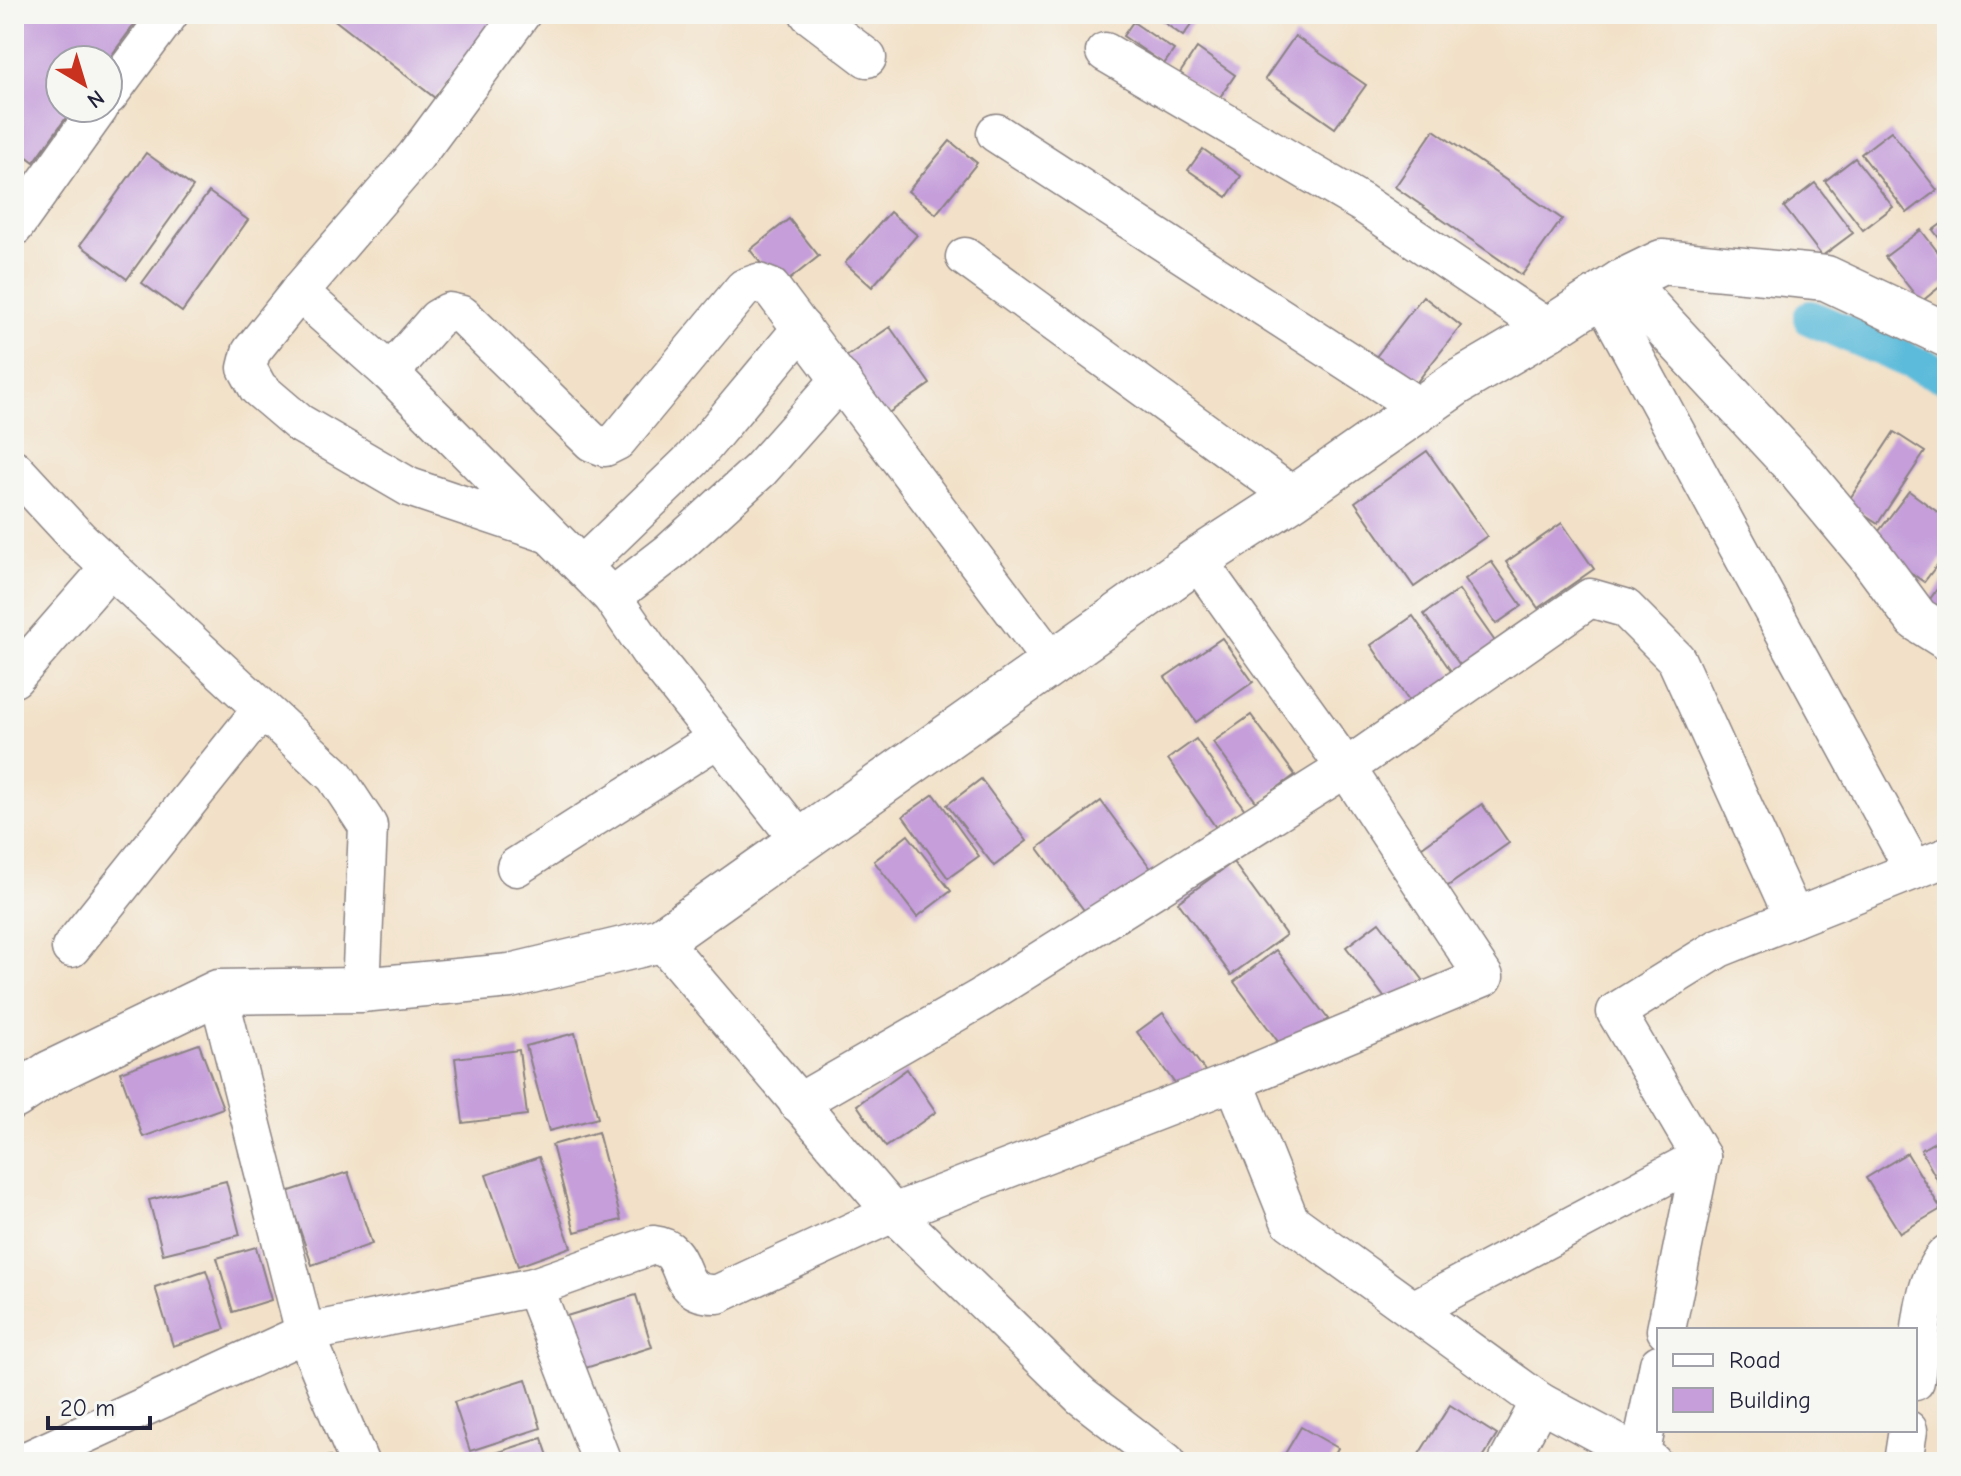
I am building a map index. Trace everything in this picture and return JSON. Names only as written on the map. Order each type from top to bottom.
[{"type":"street","points":[[124,74],[169,14]]},
{"type":"street","points":[[521,14],[416,156],[251,352],[247,368],[258,388],[299,423],[409,487],[552,535]]},
{"type":"street","points":[[809,14],[867,58]]},
{"type":"street","points":[[1105,52],[1362,203],[1549,329]]},
{"type":"street","points":[[14,227],[88,124]]},
{"type":"street","points":[[996,133],[1420,408]]},
{"type":"street","points":[[965,257],[1294,497]]},
{"type":"street","points":[[14,1097],[50,1073],[218,992],[361,990],[510,976],[661,940],[1197,560],[1294,497],[1420,408],[1612,288],[1662,262],[1826,278],[1947,335]]},
{"type":"street","points":[[390,373],[437,319],[449,312],[462,315],[592,442],[605,447],[617,441],[744,288],[758,283],[771,288],[1053,663]]},
{"type":"street","points":[[1612,288],[1798,469],[1868,553],[1917,619],[1947,638]]},
{"type":"street","points":[[1612,288],[1931,864],[1719,948],[1616,1012],[1701,1157],[1666,1328]]},
{"type":"street","points":[[299,292],[390,373],[612,597],[649,651],[801,842]]},
{"type":"street","points":[[582,566],[693,459],[802,328]]},
{"type":"street","points":[[612,597],[670,552],[760,470],[841,379]]},
{"type":"street","points":[[14,469],[110,568],[335,776],[368,826],[361,990]]},
{"type":"street","points":[[24,1462],[305,1333],[534,1287],[653,1245],[664,1246],[673,1252],[689,1286],[702,1295],[718,1294],[893,1213],[1234,1081],[1484,977],[1346,768],[1197,560]]},
{"type":"street","points":[[14,678],[110,568]]},
{"type":"street","points":[[798,1103],[979,999],[1346,768],[1590,598],[1625,608],[1676,659],[1794,918]]},
{"type":"street","points":[[71,948],[262,709]]},
{"type":"street","points":[[516,867],[718,738]]},
{"type":"street","points":[[661,940],[893,1213],[1081,1396],[1166,1462]]},
{"type":"street","points":[[218,992],[305,1333],[359,1462]]},
{"type":"street","points":[[1234,1081],[1290,1221],[1540,1402],[1646,1459],[1657,1379]]},
{"type":"street","points":[[1413,1310],[1701,1157]]},
{"type":"street","points":[[1917,1367],[1929,1286],[1936,1264],[1947,1254]]},
{"type":"street","points":[[534,1287],[602,1462]]},
{"type":"street","points":[[1508,1462],[1540,1402]]},
{"type":"street","points":[[1903,1462],[1908,1432]]},
{"type":"building","points":[[18,14],[142,14],[120,44],[44,44],[44,124],[61,124],[34,162],[14,147],[14,20]]},
{"type":"building","points":[[327,14],[500,14],[435,98]]},
{"type":"building","points":[[1152,14],[1199,14],[1183,36]]},
{"type":"building","points":[[1133,22],[1174,50],[1164,64],[1123,36]]},
{"type":"building","points":[[1295,36],[1366,85],[1335,128],[1265,79]]},
{"type":"building","points":[[1197,48],[1235,75],[1218,100],[1180,73]]},
{"type":"building","points":[[1434,130],[1562,219],[1522,275],[1395,187]]},
{"type":"building","points":[[1891,131],[1937,190],[1907,213],[1861,154]]},
{"type":"building","points":[[950,141],[977,163],[936,214],[908,191]]},
{"type":"building","points":[[1203,149],[1241,176],[1227,197],[1188,170]]},
{"type":"building","points":[[146,153],[193,187],[127,279],[80,245]]},
{"type":"building","points":[[1855,158],[1893,207],[1863,230],[1825,181]]},
{"type":"building","points":[[1815,183],[1853,233],[1822,256],[1784,207]]},
{"type":"building","points":[[209,192],[248,220],[182,312],[142,283]]},
{"type":"building","points":[[890,212],[917,235],[872,287],[845,263]]},
{"type":"building","points":[[789,219],[819,256],[780,287],[750,250]]},
{"type":"building","points":[[1947,220],[1947,248],[1933,230]]},
{"type":"building","points":[[1921,230],[1947,264],[1947,281],[1921,302],[1885,257]]},
{"type":"building","points":[[1423,296],[1461,326],[1413,387],[1375,358]]},
{"type":"building","points":[[890,327],[930,384],[877,421],[837,363]]},
{"type":"building","points":[[1894,432],[1925,452],[1878,523],[1847,503]]},
{"type":"building","points":[[1427,451],[1487,536],[1414,587],[1355,502]]},
{"type":"building","points":[[1909,491],[1947,519],[1947,552],[1924,582],[1870,543]]},
{"type":"building","points":[[1562,523],[1594,569],[1538,608],[1506,562]]},
{"type":"building","points":[[1491,561],[1522,606],[1496,624],[1465,579]]},
{"type":"building","points":[[1947,575],[1947,615],[1928,602]]},
{"type":"building","points":[[1459,590],[1501,650],[1467,675],[1424,614]]},
{"type":"building","points":[[1413,616],[1455,677],[1413,707],[1371,645]]},
{"type":"building","points":[[1222,638],[1253,682],[1196,722],[1165,677]]},
{"type":"building","points":[[1251,715],[1295,775],[1257,803],[1213,742]]},
{"type":"building","points":[[1196,739],[1245,810],[1217,829],[1168,759]]},
{"type":"building","points":[[981,779],[1027,841],[994,866],[947,805]]},
{"type":"building","points":[[934,794],[979,856],[948,878],[903,816]]},
{"type":"building","points":[[1101,801],[1155,874],[1092,921],[1038,848]]},
{"type":"building","points":[[1482,804],[1509,843],[1445,888],[1418,850]]},
{"type":"building","points":[[908,835],[951,891],[917,917],[874,861]]},
{"type":"building","points":[[1233,862],[1286,935],[1231,975],[1178,902]]},
{"type":"building","points":[[1379,922],[1424,981],[1391,1006],[1346,947]]},
{"type":"building","points":[[1276,950],[1328,1019],[1285,1051],[1234,982]]},
{"type":"building","points":[[1163,1013],[1205,1071],[1179,1089],[1137,1032]]},
{"type":"building","points":[[575,1033],[598,1118],[549,1131],[526,1046]]},
{"type":"building","points":[[199,1044],[223,1108],[143,1137],[120,1072]]},
{"type":"building","points":[[519,1050],[527,1115],[463,1123],[455,1058]]},
{"type":"building","points":[[907,1069],[936,1112],[886,1147],[857,1105]]},
{"type":"building","points":[[598,1132],[621,1220],[575,1232],[552,1145]]},
{"type":"building","points":[[1947,1135],[1947,1198],[1921,1150]]},
{"type":"building","points":[[1907,1153],[1941,1209],[1900,1233],[1866,1178]]},
{"type":"building","points":[[539,1157],[571,1247],[518,1266],[486,1175]]},
{"type":"building","points":[[348,1172],[372,1244],[312,1265],[287,1192]]},
{"type":"building","points":[[226,1181],[240,1235],[163,1254],[149,1200]]},
{"type":"building","points":[[256,1247],[271,1300],[233,1312],[217,1258]]},
{"type":"building","points":[[206,1270],[225,1329],[173,1346],[155,1287]]},
{"type":"building","points":[[636,1295],[652,1347],[576,1371],[560,1318]]},
{"type":"building","points":[[526,1379],[541,1428],[470,1451],[454,1402]]},
{"type":"building","points":[[1450,1405],[1497,1435],[1480,1462],[1414,1462]]},
{"type":"building","points":[[1301,1427],[1338,1448],[1330,1462],[1280,1462]]},
{"type":"building","points":[[542,1438],[550,1462],[478,1462],[477,1459]]},
{"type":"building","points":[[330,1456],[332,1462],[311,1462],[311,1461]]},
{"type":"waterway","points":[[1811,318],[1947,377]]}]
